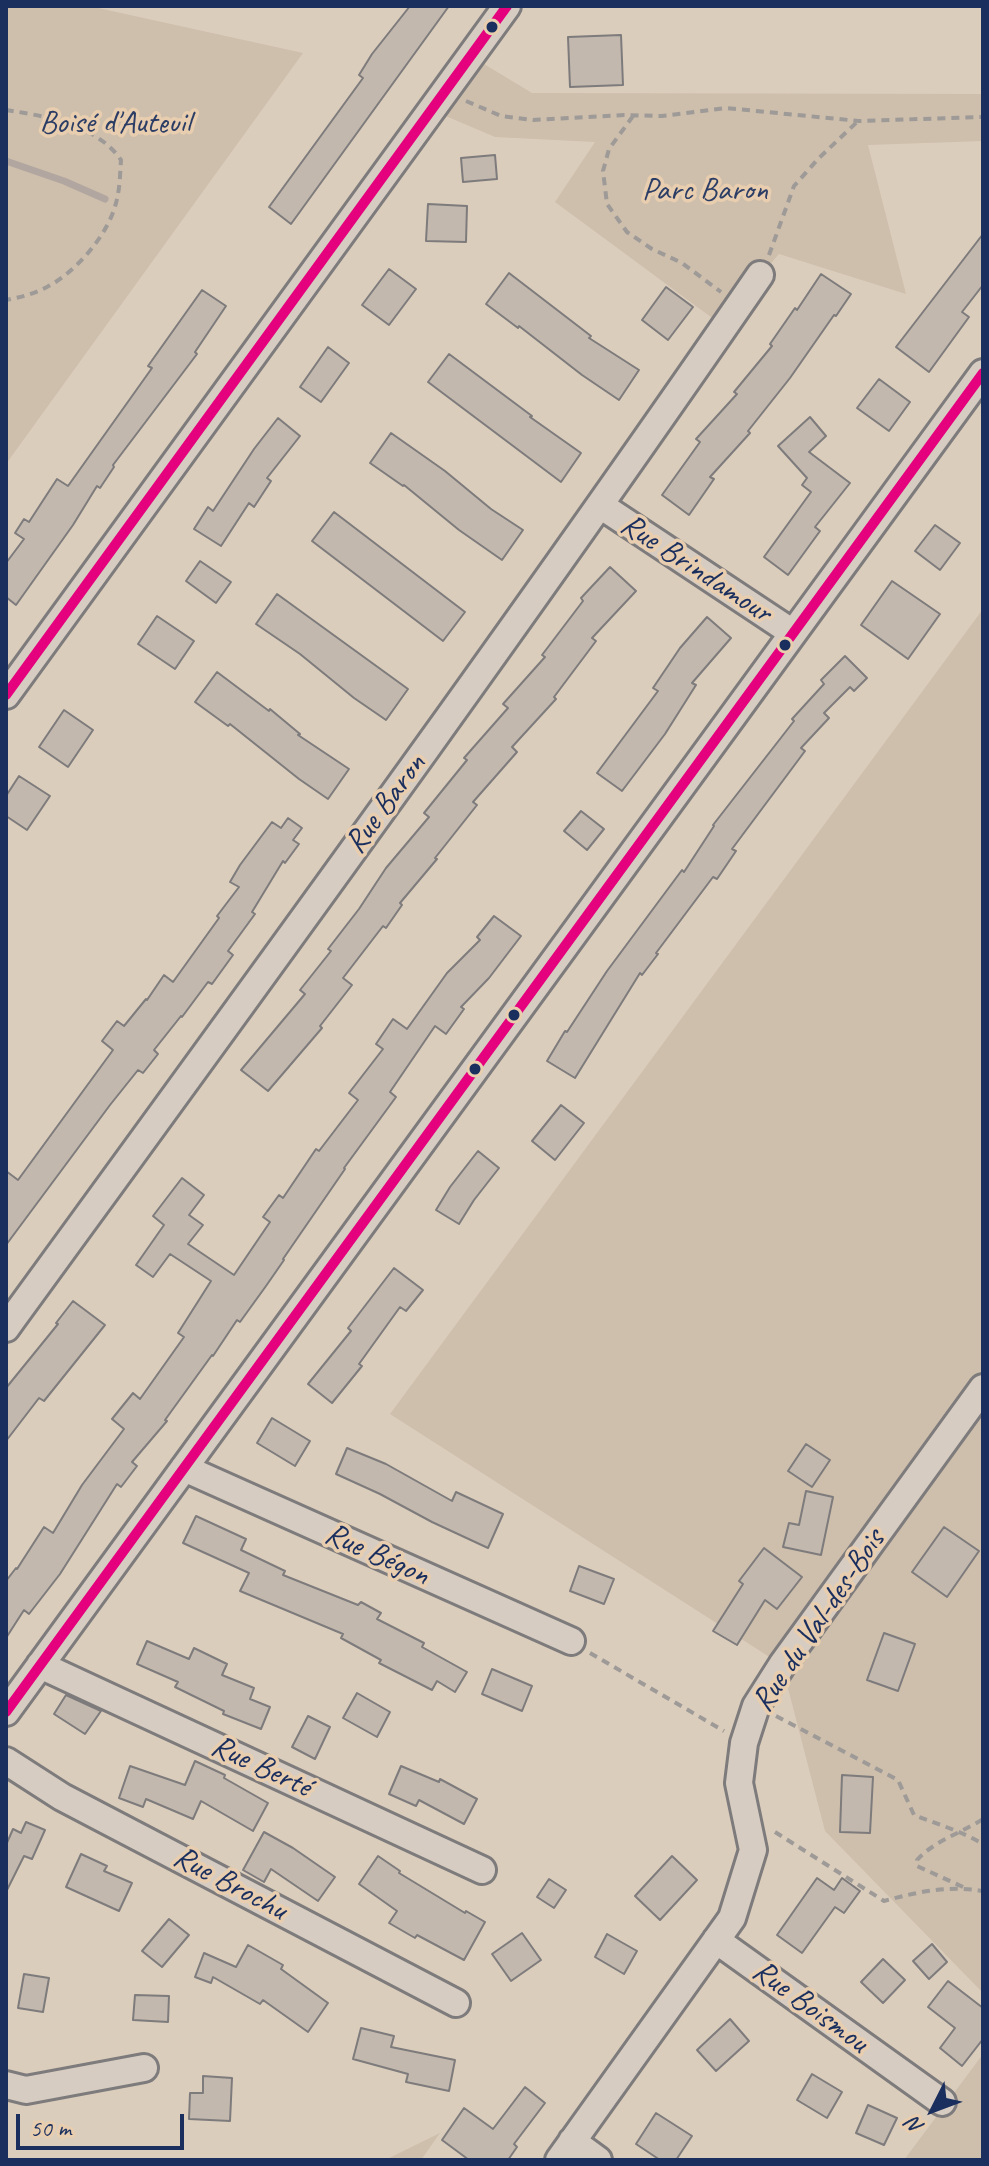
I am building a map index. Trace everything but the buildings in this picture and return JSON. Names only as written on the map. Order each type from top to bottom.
[{"type":"street","points":[[6,695],[507,6]]},
{"type":"street","name":"Rue Baron","points":[[6,1328],[600,505],[760,275]]},
{"type":"street","points":[[6,1712],[983,373]]},
{"type":"street","name":"Rue Brindamour","points":[[600,505],[793,633]]},
{"type":"street","name":"Rue du Val-des-Bois","points":[[566,2151],[732,1918],[753,1850],[739,1783],[744,1743],[756,1706],[782,1665],[983,1388]]},
{"type":"street","name":"Rue Bégon","points":[[184,1468],[571,1641]]},
{"type":"street","name":"Rue Berté","points":[[40,1665],[482,1870]]},
{"type":"street","name":"Rue Brochu","points":[[6,1761],[62,1797],[456,2003]]},
{"type":"street","name":"Rue Boismou","points":[[716,1940],[942,2102]]},
{"type":"street","points":[[6,2085],[26,2090],[144,2068]]},
{"type":"street","points":[[566,2151],[598,2160]]},
{"type":"path","points":[[445,92],[501,116],[533,120],[662,116],[726,108],[859,121],[983,117]]},
{"type":"path","points":[[6,110],[38,115],[92,133],[116,152],[121,160],[116,204],[105,231],[81,261],[50,286],[28,296],[6,300]]},
{"type":"path","points":[[634,115],[609,149],[603,171],[607,204],[627,232],[652,249],[682,263],[739,306]]},
{"type":"path","points":[[760,275],[794,186],[859,121]]},
{"type":"path","points":[[571,1641],[744,1743]]},
{"type":"path","points":[[756,1706],[898,1780],[914,1815],[963,1832],[983,1844]]},
{"type":"path","points":[[746,1814],[884,1901],[919,1892],[965,1888],[983,1891]]},
{"type":"path","points":[[965,1888],[917,1866],[917,1860],[927,1849],[983,1819]]},
{"type":"green space","name":"Boisé d'Auteuil","points":[[6,6],[89,6],[303,53],[6,464]]},
{"type":"green space","name":"Parc Baron","points":[[479,61],[532,93],[983,94],[983,141],[868,145],[906,294],[779,254],[719,323],[555,202],[595,142],[495,137],[441,114]]},
{"type":"green space","points":[[983,609],[983,1993],[825,1831],[782,1665],[390,1414]]},
{"type":"green space","points":[[983,2054],[983,2160],[904,2160]]},
{"type":"green space","points":[[440,2133],[421,2160],[385,2160]]},
{"type":"waterway","points":[[6,161],[105,199]]},
{"type":"transit line","points":[[6,695],[507,6]]},
{"type":"transit line","points":[[6,1712],[983,373]]}]
